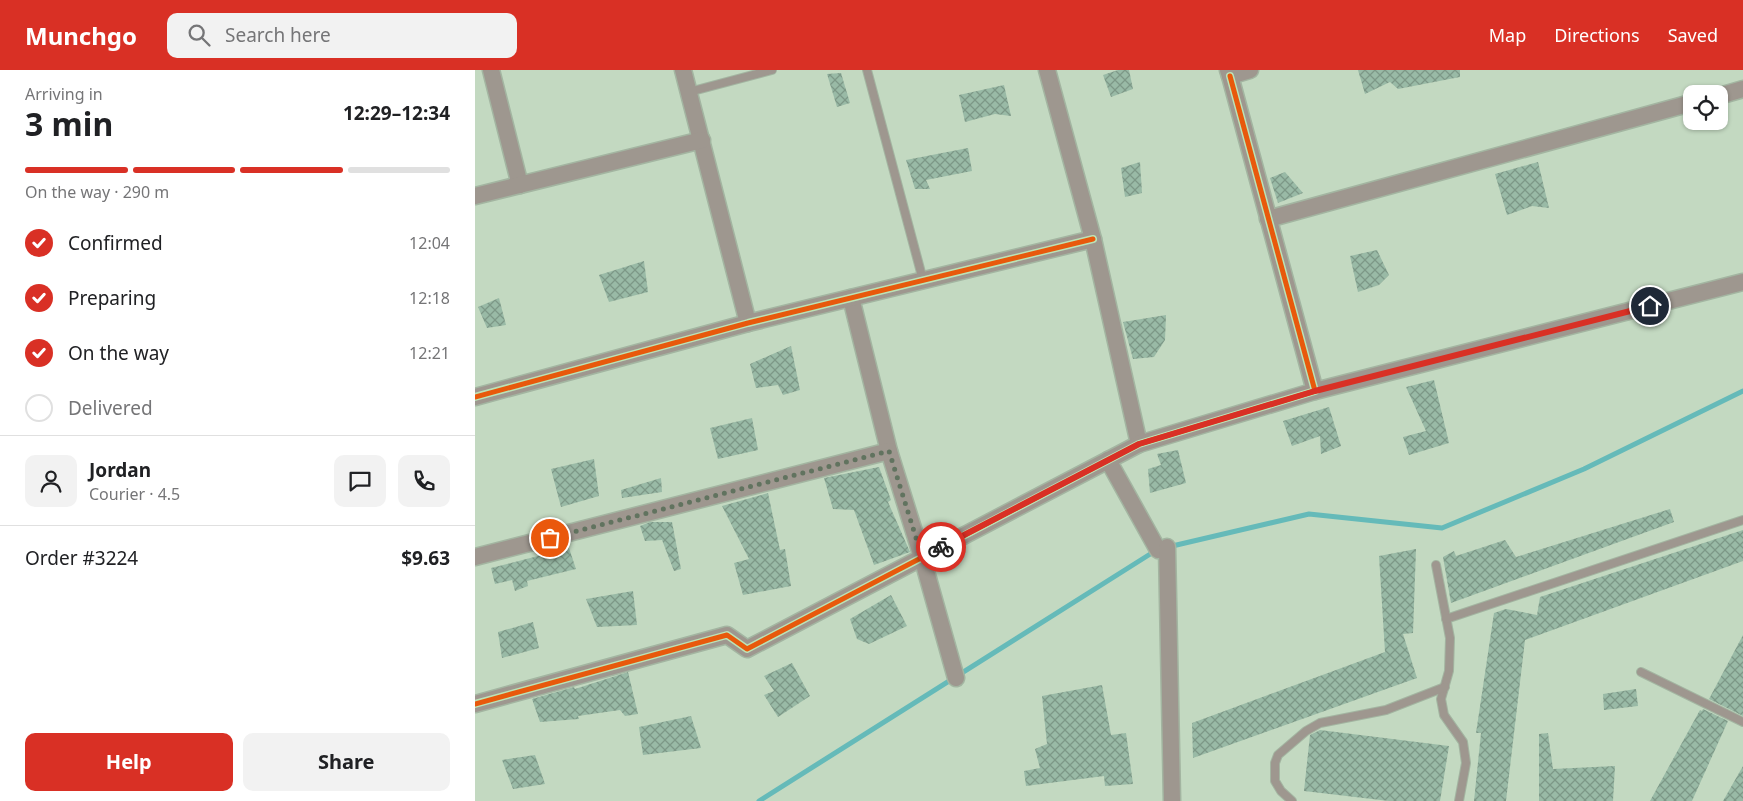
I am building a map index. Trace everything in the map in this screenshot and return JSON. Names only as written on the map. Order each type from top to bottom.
[{"type":"street","points":[[491,70],[520,185]]},
{"type":"street","points":[[683,70],[748,323]]},
{"type":"street","points":[[1047,70],[1093,239],[1139,444]]},
{"type":"street","points":[[1250,70],[1229,73],[1315,391]]},
{"type":"street","points":[[1728,93],[1743,89]]},
{"type":"street","points":[[1268,219],[1683,105]]},
{"type":"street","points":[[475,196],[702,140]]},
{"type":"street","points":[[475,397],[748,323],[1093,239]]},
{"type":"street","points":[[475,704],[727,635],[747,649],[1139,444],[1315,391],[1743,282]]},
{"type":"street","points":[[851,298],[889,451],[922,557],[956,678]]},
{"type":"street","points":[[475,557],[889,451]]},
{"type":"street","points":[[1108,460],[1162,549],[1172,801]]},
{"type":"lane","points":[[689,92],[772,70]]},
{"type":"lane","points":[[867,70],[923,280]]},
{"type":"lane","points":[[1446,619],[1743,520]]},
{"type":"lane","points":[[1436,565],[1446,619],[1449,655],[1449,671],[1441,699],[1444,715],[1463,742],[1466,763],[1459,801]]},
{"type":"lane","points":[[1641,672],[1743,722]]},
{"type":"lane","points":[[1292,801],[1281,791],[1275,781],[1275,763],[1278,754],[1305,731],[1320,724],[1386,710],[1445,687]]},
{"type":"building","points":[[1118,70],[1129,70],[1133,89],[1111,97],[1103,75]]},
{"type":"building","points":[[1358,70],[1460,70],[1460,77],[1398,89],[1390,82],[1365,94]]},
{"type":"building","points":[[841,73],[850,103],[837,107],[827,74]]},
{"type":"building","points":[[1004,85],[1011,116],[995,114],[965,122],[959,95]]},
{"type":"building","points":[[968,148],[972,171],[926,180],[930,189],[915,189],[906,160]]},
{"type":"building","points":[[1140,162],[1142,193],[1125,197],[1121,168]]},
{"type":"building","points":[[1538,162],[1549,208],[1532,206],[1507,215],[1495,174]]},
{"type":"building","points":[[1285,172],[1303,193],[1278,203],[1270,178]]},
{"type":"building","points":[[1377,250],[1389,275],[1379,285],[1358,292],[1350,256]]},
{"type":"building","points":[[644,261],[648,292],[609,302],[599,275]]},
{"type":"building","points":[[499,298],[506,325],[487,328],[478,307]]},
{"type":"building","points":[[1166,315],[1165,340],[1154,357],[1133,359],[1123,322]]},
{"type":"building","points":[[791,346],[800,390],[783,395],[778,385],[756,388],[750,364]]},
{"type":"building","points":[[1434,380],[1449,443],[1409,455],[1403,437],[1426,431],[1406,387]]},
{"type":"building","points":[[1329,407],[1341,446],[1321,454],[1320,436],[1292,446],[1283,421]]},
{"type":"building","points":[[752,418],[758,450],[718,459],[710,428]]},
{"type":"building","points":[[1178,450],[1186,483],[1150,493],[1148,469],[1161,465],[1157,454]]},
{"type":"building","points":[[594,459],[599,496],[561,507],[551,469]]},
{"type":"building","points":[[879,467],[891,500],[888,502],[910,552],[874,565],[854,510],[833,509],[824,478]]},
{"type":"building","points":[[661,478],[662,492],[622,498],[621,490]]},
{"type":"building","points":[[768,493],[780,550],[785,549],[791,586],[743,595],[734,563],[749,559],[722,506]]},
{"type":"building","points":[[1670,509],[1674,522],[1451,603],[1443,557],[1454,551],[1456,556],[1505,540],[1516,557]]},
{"type":"building","points":[[650,522],[672,522],[681,569],[674,571],[662,540],[645,541],[640,526]]},
{"type":"building","points":[[1743,530],[1743,561],[1525,640],[1506,801],[1474,801],[1481,733],[1476,733],[1494,613],[1506,609],[1537,615],[1540,597]]},
{"type":"building","points":[[569,548],[576,569],[527,581],[528,586],[515,591],[512,580],[495,584],[491,568]]},
{"type":"building","points":[[1416,549],[1413,633],[1403,634],[1417,678],[1193,758],[1192,723],[1385,652],[1379,556]]},
{"type":"building","points":[[633,591],[637,625],[597,627],[586,599]]},
{"type":"building","points":[[891,595],[907,626],[869,644],[857,639],[850,619]]},
{"type":"building","points":[[533,622],[539,648],[502,658],[498,632]]},
{"type":"building","points":[[1743,635],[1743,716],[1709,699]]},
{"type":"building","points":[[792,663],[810,696],[778,717],[764,695],[774,691],[764,676]]},
{"type":"building","points":[[628,672],[638,714],[625,716],[620,710],[578,716],[579,719],[540,722],[532,699],[574,687],[575,689]]},
{"type":"building","points":[[1102,685],[1111,735],[1126,733],[1133,784],[1105,786],[1104,776],[1026,786],[1024,771],[1040,768],[1035,749],[1047,744],[1042,696]]},
{"type":"building","points":[[1636,689],[1638,706],[1604,710],[1603,694]]},
{"type":"building","points":[[1703,709],[1728,721],[1692,801],[1650,801],[1700,710],[1702,711]]},
{"type":"building","points":[[691,716],[701,748],[643,755],[639,727]]},
{"type":"building","points":[[1320,730],[1449,746],[1440,801],[1389,801],[1304,791],[1310,735]]},
{"type":"building","points":[[1548,733],[1553,769],[1615,766],[1613,801],[1539,801],[1539,734]]},
{"type":"building","points":[[535,755],[545,784],[513,789],[502,760]]},
{"type":"building","points":[[1743,766],[1743,801],[1723,801]]},
{"type":"waterway","points":[[1168,547],[1309,514],[1442,528],[1584,469],[1743,391]]},
{"type":"waterway","points":[[759,801],[1155,551]]},
{"type":"cycle path","points":[[475,704],[727,635],[747,649],[1139,444],[1315,391],[1230,76]]},
{"type":"cycle path","points":[[475,397],[748,323],[1093,239]]},
{"type":"way so far","points":[[550,538],[889,451],[922,557],[941,547]]},
{"type":"route","points":[[941,547],[1139,444],[1315,391],[1650,306]]}]
